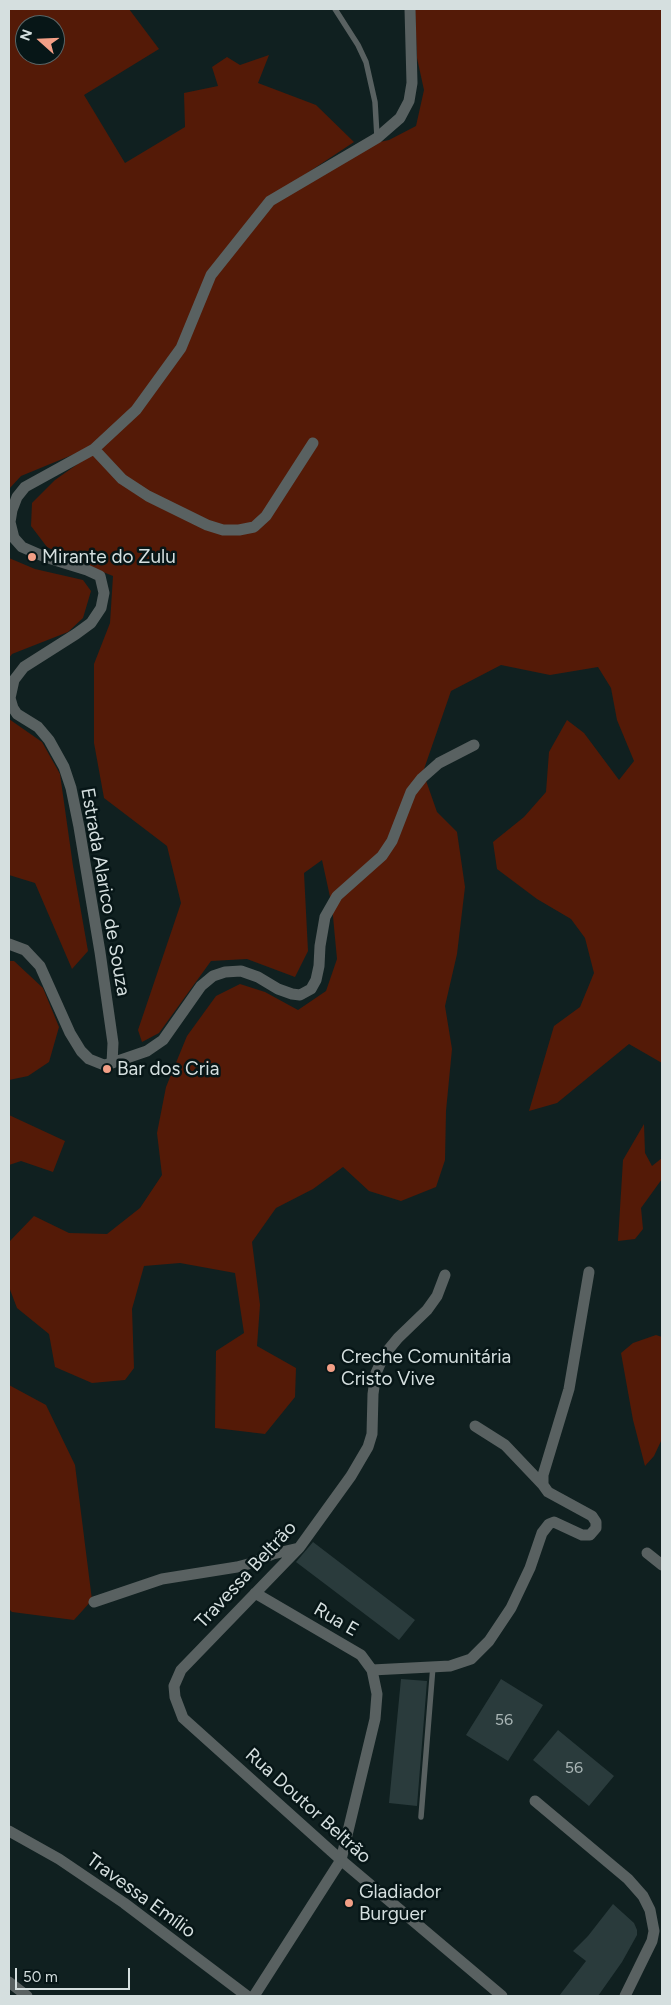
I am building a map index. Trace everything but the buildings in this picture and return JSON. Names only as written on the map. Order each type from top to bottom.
[{"type":"street","name":"Estrada Alarico de Souza","points":[[112,1064],[113,1043],[100,952],[71,788],[64,767],[49,740],[38,727],[17,714],[12,708],[10,698],[14,680],[24,667],[90,623],[101,608],[104,593],[100,576],[87,570],[45,558],[22,547],[14,538],[10,522],[12,510],[17,497],[25,487],[94,449],[136,410],[185,339],[211,275],[270,201],[377,138],[400,118],[409,101],[412,83],[410,9]]},
{"type":"street","points":[[94,449],[122,479],[148,496],[207,525],[223,530],[239,530],[254,527],[266,516],[313,443]]},
{"type":"street","points":[[9,944],[25,950],[40,966],[70,1033],[81,1051],[89,1059],[104,1064],[112,1064],[147,1051],[163,1040],[202,986],[213,976],[225,972],[240,972],[258,977],[278,989],[300,995],[311,989],[319,966],[325,917],[337,896],[382,856],[392,841],[411,792],[422,778],[439,763],[474,744]]},
{"type":"street","points":[[542,1486],[543,1475],[569,1389],[589,1272]]},
{"type":"street","name":"Travessa Beltrão","points":[[183,1718],[175,1697],[174,1686],[181,1670],[299,1548],[351,1476],[368,1447],[372,1434],[373,1394],[376,1373],[384,1355],[412,1322],[427,1310],[437,1296],[445,1275]]},
{"type":"street","points":[[372,1670],[450,1666],[471,1659],[489,1640],[511,1608],[530,1568],[542,1533],[549,1524],[554,1522],[582,1535],[590,1535],[596,1528],[596,1522],[592,1516],[548,1492],[505,1444],[475,1426]]},
{"type":"street","points":[[94,1602],[162,1579],[252,1564],[272,1554],[299,1548]]},
{"type":"street","points":[[646,1553],[662,1565]]},
{"type":"street","name":"Rua E","points":[[254,1996],[341,1860],[375,1719],[377,1694],[372,1670],[367,1661],[354,1650],[255,1593]]},
{"type":"street","name":"Rua Doutor Beltrão","points":[[183,1718],[341,1860],[502,1996]]},
{"type":"street","points":[[535,1801],[603,1856],[628,1879],[643,1896],[650,1910],[654,1930],[652,1941],[625,1996]]},
{"type":"street","name":"Travessa Emílio","points":[[9,1831],[59,1859],[124,1903],[247,1996]]},
{"type":"street","points":[[9,1982],[27,1996]]},
{"type":"lane","points":[[335,9],[358,45],[366,62],[376,102],[377,138]]},
{"type":"lane","points":[[421,1817],[433,1666]]},
{"type":"shaded area","points":[[9,9],[129,9],[159,49],[84,95],[125,163],[185,127],[184,93],[218,86],[212,67],[227,57],[240,65],[269,55],[258,83],[316,105],[354,142],[268,199],[208,272],[179,347],[134,408],[94,446],[21,476],[9,489]]},
{"type":"shaded area","points":[[415,9],[662,9],[662,1063],[629,1044],[557,1103],[529,1111],[554,1026],[580,1007],[594,973],[585,938],[571,919],[537,899],[497,869],[493,842],[524,817],[546,792],[549,752],[567,720],[584,733],[619,780],[634,761],[617,720],[611,688],[598,667],[550,675],[501,665],[451,691],[423,772],[437,812],[457,832],[465,887],[457,954],[445,1006],[452,1049],[446,1111],[445,1160],[436,1187],[401,1201],[369,1191],[343,1167],[313,1189],[276,1208],[252,1242],[260,1305],[257,1346],[296,1368],[295,1397],[265,1434],[215,1428],[216,1351],[244,1333],[235,1273],[180,1263],[144,1266],[132,1309],[134,1368],[125,1380],[92,1383],[55,1367],[49,1334],[17,1308],[9,1287],[9,1242],[34,1216],[69,1233],[107,1234],[140,1208],[162,1175],[157,1133],[166,1087],[187,1036],[216,996],[240,984],[265,992],[298,1010],[326,991],[337,959],[332,906],[322,860],[304,873],[308,951],[295,977],[247,959],[211,961],[159,1033],[142,1042],[138,1030],[181,903],[167,846],[104,798],[94,743],[94,664],[110,623],[113,576],[47,547],[31,526],[32,503],[55,480],[96,451],[184,351],[213,276],[272,202],[375,143],[389,140],[416,126],[424,90],[417,58]]},
{"type":"shaded area","points":[[9,558],[35,569],[83,580],[91,591],[83,618],[68,632],[12,654],[9,658]]},
{"type":"shaded area","points":[[9,719],[42,742],[60,774],[73,866],[88,951],[72,969],[35,883],[9,875]]},
{"type":"shaded area","points":[[9,961],[14,961],[43,988],[59,1027],[49,1062],[28,1076],[9,1080]]},
{"type":"shaded area","points":[[9,1115],[65,1141],[53,1172],[21,1161],[9,1165]]},
{"type":"shaded area","points":[[644,1124],[645,1153],[652,1166],[662,1158],[662,1179],[641,1208],[643,1229],[635,1239],[618,1241],[623,1160]]},
{"type":"shaded area","points":[[656,1335],[662,1337],[662,1439],[654,1456],[645,1466],[633,1420],[621,1353],[633,1343]]},
{"type":"shaded area","points":[[9,1385],[46,1405],[75,1465],[92,1600],[74,1620],[12,1612],[9,1609]]},
{"type":"place","name":"Mirante do Zulu","points":[[32,557]]},
{"type":"place","name":"Bar dos Cria","points":[[107,1069]]},
{"type":"place","name":"Creche Comunitária Cristo Vive","points":[[331,1368]]},
{"type":"place","name":"Gladiador Burguer","points":[[349,1903]]}]
